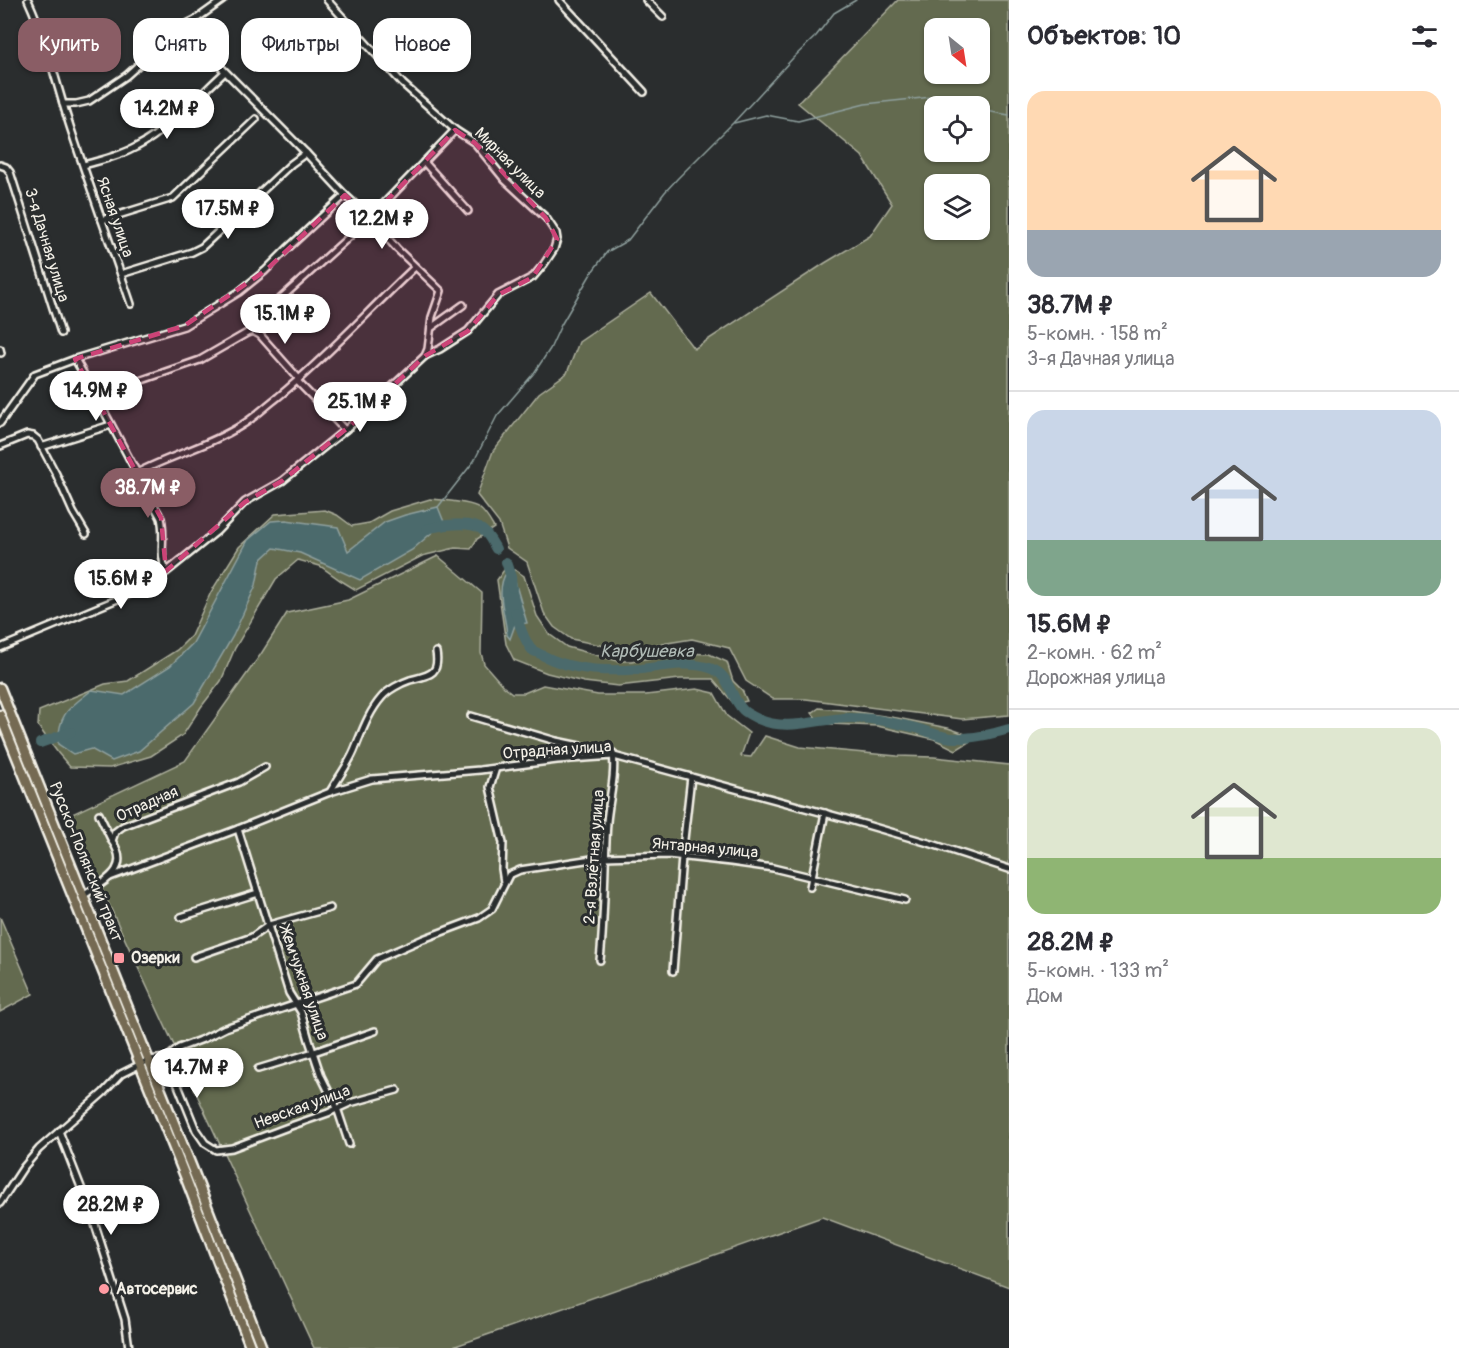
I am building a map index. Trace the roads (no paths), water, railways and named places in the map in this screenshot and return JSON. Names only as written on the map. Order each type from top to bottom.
[{"type":"main road","name":"Русско-Полянский тракт","points":[[0,688],[262,1348]]},
{"type":"main road","name":"Русско-Полянский тракт","points":[[0,715],[251,1348]]},
{"type":"street","name":"Ясная улица","points":[[28,0],[38,21],[63,104],[130,304]]},
{"type":"street","points":[[198,18],[223,0]]},
{"type":"street","name":"Мирная улица","points":[[327,0],[403,84],[455,130],[475,143],[505,180],[546,218],[556,233],[554,249],[534,277],[498,295],[468,331],[425,356]]},
{"type":"street","points":[[559,0],[644,92]]},
{"type":"street","points":[[646,0],[663,17]]},
{"type":"street","points":[[63,104],[76,105],[89,100],[133,70]]},
{"type":"street","points":[[1,645],[149,586],[217,531],[245,502],[282,481],[371,408],[425,356],[432,317],[441,291],[397,249],[370,218],[225,72],[169,124],[137,147],[114,157],[84,165]]},
{"type":"street","points":[[102,220],[173,198],[256,119]]},
{"type":"street","points":[[96,396],[200,360],[253,331],[268,310],[370,218],[455,130]]},
{"type":"street","points":[[121,274],[202,247],[291,164],[306,153]]},
{"type":"street","points":[[424,162],[468,211]]},
{"type":"street","name":"3-я Дачная улица","points":[[3,166],[10,172],[61,333]]},
{"type":"street","points":[[0,423],[35,374],[75,359],[184,326],[239,292],[265,271],[345,195]]},
{"type":"street","points":[[137,473],[234,430],[251,419],[339,343],[415,267]]},
{"type":"street","points":[[431,328],[463,305]]},
{"type":"street","points":[[253,331],[260,334],[298,380],[345,430]]},
{"type":"street","points":[[75,359],[161,518],[163,533],[161,554],[166,571]]},
{"type":"street","points":[[41,447],[111,425]]},
{"type":"street","points":[[0,446],[27,435],[38,440],[86,534]]},
{"type":"street","points":[[330,792],[354,753],[365,723],[383,696],[407,681],[423,678],[433,673],[438,663],[436,652]]},
{"type":"street","points":[[471,716],[556,741],[613,753],[614,756]]},
{"type":"street","name":"Отрадная улица","points":[[110,877],[330,792],[372,779],[614,756],[825,813],[1009,869]]},
{"type":"street","name":"2-я Взлётная улица","points":[[600,960],[605,857],[614,756]]},
{"type":"street","name":"Отрадная","points":[[110,877],[119,866],[116,847],[112,841],[115,832],[123,826],[239,782],[265,767]]},
{"type":"street","points":[[0,1203],[23,1168],[39,1149],[103,1093],[121,1074],[149,1060],[167,1058],[179,1048],[225,1028],[356,984],[377,959],[479,918],[492,909],[504,882],[503,843],[490,787],[496,768]]},
{"type":"street","points":[[673,971],[691,777]]},
{"type":"street","points":[[810,887],[825,813]]},
{"type":"street","points":[[99,814],[112,841]]},
{"type":"street","name":"Жемчужная улица","points":[[238,829],[289,993],[301,1012],[321,1076],[337,1108],[348,1144]]},
{"type":"street","name":"Янтарная улица","points":[[504,882],[509,875],[520,870],[605,857],[668,855],[773,868],[905,900]]},
{"type":"street","points":[[83,896],[110,877]]},
{"type":"street","points":[[181,917],[258,893]]},
{"type":"street","points":[[194,957],[252,937],[269,925],[330,908]]},
{"type":"street","points":[[258,1069],[375,1031]]},
{"type":"street","name":"Невская улица","points":[[167,1058],[196,1131],[205,1143],[216,1150],[232,1148],[350,1103],[397,1090]]},
{"type":"street","points":[[59,1131],[93,1218],[125,1319],[129,1348]]},
{"type":"water","points":[[438,507],[444,522],[412,550],[360,580],[300,553],[274,548],[261,560],[256,585],[233,636],[194,703],[139,751],[112,761],[91,749],[73,754],[58,744],[63,718],[92,690],[124,695],[170,666],[193,643],[248,540],[271,521],[286,520],[338,527],[348,551],[385,522]]},
{"type":"water","points":[[507,572],[514,578],[527,623],[515,625],[510,639],[507,635],[501,594],[501,586]]},
{"type":"waterway","points":[[438,507],[474,461],[497,416],[534,373],[550,349],[579,294],[607,252],[628,240],[665,192],[816,36],[834,13],[856,0]]},
{"type":"waterway","points":[[734,123],[766,115],[798,121],[865,104],[924,98]]},
{"type":"waterway","points":[[990,112],[1009,115]]},
{"type":"waterway","name":"Карбушевка","points":[[427,529],[455,524],[470,525],[486,533],[496,549]]},
{"type":"waterway","name":"Карбушевка","points":[[506,562],[512,588]]},
{"type":"waterway","name":"Карбушевка","points":[[515,612],[532,650],[555,661],[567,665],[605,670],[630,670],[685,664],[710,668],[717,671],[726,681],[743,710],[770,723],[793,725],[841,718],[869,719],[900,724],[950,738],[976,737],[1009,729]]},
{"type":"waterway","name":"Карбушевка","points":[[40,743],[71,732]]},
{"type":"place","name":"Озерки","points":[[119,958]]},
{"type":"place","name":"Автосервис","points":[[104,1289]]}]
